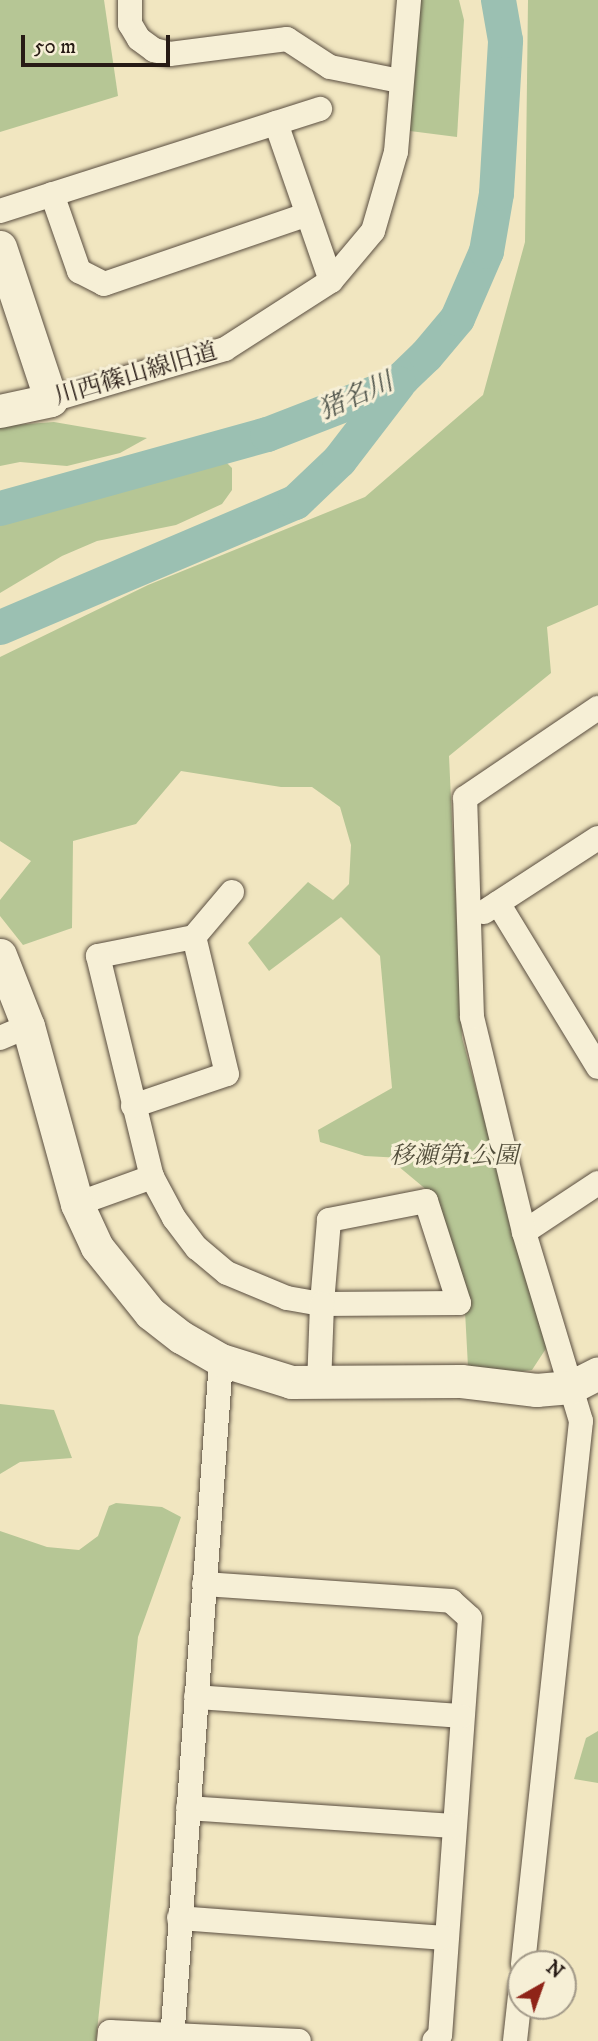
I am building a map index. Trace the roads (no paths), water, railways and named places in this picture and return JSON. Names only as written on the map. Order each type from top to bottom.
[{"type":"street","points":[[130,0],[131,24],[139,39],[154,50],[170,54],[288,39],[330,66],[400,80]]},
{"type":"street","name":"川西篠山線旧道","points":[[0,411],[51,400],[225,349],[331,281],[373,231],[396,152],[400,80],[409,0]]},
{"type":"street","points":[[0,211],[320,109]]},
{"type":"street","points":[[276,122],[331,281]]},
{"type":"street","points":[[52,194],[79,271],[104,284],[306,215]]},
{"type":"street","points":[[0,247],[51,400]]},
{"type":"street","points":[[524,1950],[585,1380],[524,1232],[472,1017],[465,798],[598,708]]},
{"type":"street","points":[[467,923],[595,849]]},
{"type":"street","points":[[232,892],[194,937],[98,956],[152,1177],[174,1218],[197,1248],[227,1273],[255,1288],[322,1304],[459,1303],[426,1201],[329,1220],[322,1304],[319,1384]]},
{"type":"street","points":[[498,903],[598,1067]]},
{"type":"street","points":[[133,1106],[228,1074],[194,937]]},
{"type":"street","points":[[0,955],[14,1032],[77,1203],[97,1247],[150,1313],[221,1360],[291,1382],[319,1384],[461,1381],[536,1390],[585,1380]]},
{"type":"street","points":[[77,1203],[152,1177]]},
{"type":"street","points":[[524,1232],[598,1183]]},
{"type":"street","points":[[172,2037],[221,1360]]},
{"type":"street","points":[[204,1584],[451,1601],[470,1618],[452,1826],[440,2035],[434,2041]]},
{"type":"street","points":[[196,1697],[461,1716]]},
{"type":"street","points":[[188,1808],[452,1826]]},
{"type":"street","points":[[179,1918],[446,1938]]},
{"type":"street","points":[[515,2041],[517,2020]]},
{"type":"street","points":[[109,2041],[110,2032],[299,2041]]},
{"type":"waterway","name":"猪名川","points":[[0,508],[267,434],[378,391],[402,378],[426,355],[457,318],[486,251],[496,193],[505,40],[498,0]]},
{"type":"waterway","points":[[0,627],[295,502],[339,460],[398,383]]},
{"type":"park label","name":"移瀬第1公園","points":[[454,1157]]}]
